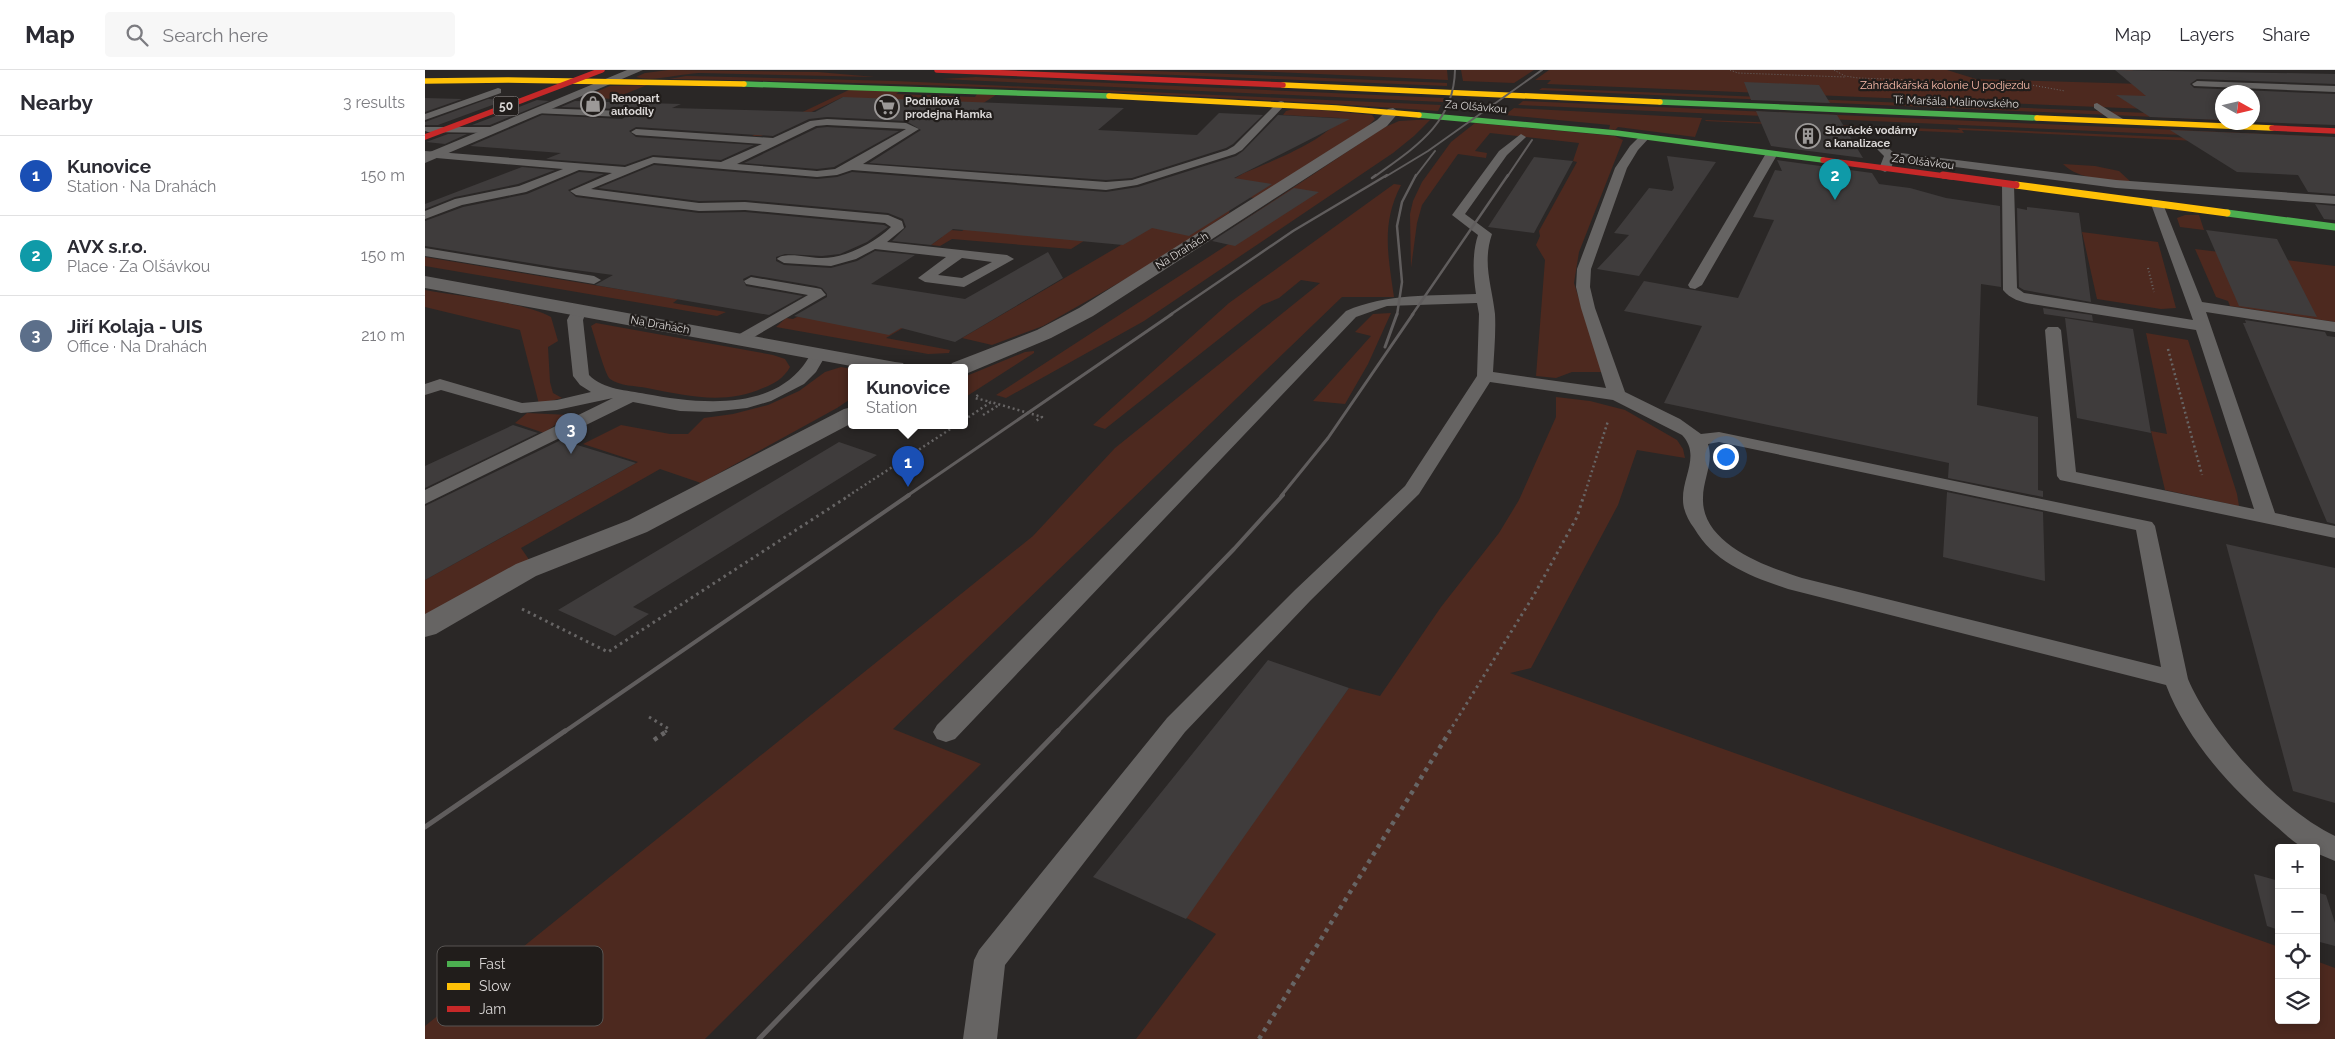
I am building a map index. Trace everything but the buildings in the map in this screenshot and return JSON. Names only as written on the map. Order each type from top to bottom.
[{"type":"street","points":[[428,155],[538,111],[606,75],[637,70]]},
{"type":"street","name":"Tř. Maršála Malinovského","points":[[937,70],[2335,131]]},
{"type":"street","name":"Za Olšávkou","points":[[425,81],[606,75],[1281,104],[1393,112],[1489,120],[1645,138],[2335,227]]},
{"type":"street","name":"50","points":[[425,136],[606,75]]},
{"type":"street","name":"Na Drahách","points":[[968,364],[1044,334],[1086,312],[1382,123],[1393,112]]},
{"type":"street","name":"Na Drahách","points":[[425,282],[875,364]]},
{"type":"street","points":[[425,627],[525,570],[638,526],[848,416]]},
{"type":"lane","points":[[2197,84],[2335,88]]},
{"type":"lane","points":[[426,118],[498,91]]},
{"type":"lane","points":[[851,166],[1100,185],[1126,185],[1231,152],[1238,148],[1281,104]]},
{"type":"lane","points":[[2097,106],[2119,121]]},
{"type":"lane","points":[[538,111],[622,114]]},
{"type":"lane","points":[[724,166],[807,125],[820,122],[907,126],[914,129],[851,166],[826,174],[724,166],[653,160],[576,191],[699,207],[745,206],[888,219],[897,224],[895,231],[873,245],[856,255],[837,262],[821,263],[784,259]]},
{"type":"lane","points":[[425,128],[493,130]]},
{"type":"lane","points":[[636,132],[774,142]]},
{"type":"lane","points":[[980,1039],[990,960],[1176,725],[1303,595],[1412,490],[1485,376],[1487,314],[1481,282],[1481,246],[1485,234],[1459,215],[1503,153],[1521,136]]},
{"type":"lane","points":[[1617,395],[1588,308],[1583,287],[1584,269],[1621,168],[1634,148],[1645,138]]},
{"type":"lane","points":[[1859,142],[1881,147],[1890,155],[2116,184],[2204,192],[2335,200]]},
{"type":"lane","points":[[428,155],[626,170]]},
{"type":"lane","points":[[1695,284],[1771,155]]},
{"type":"lane","points":[[1885,169],[1890,155]]},
{"type":"lane","points":[[425,215],[459,202],[522,189],[580,166]]},
{"type":"lane","points":[[2008,185],[2010,290],[2014,293],[2032,300],[2203,326]]},
{"type":"lane","points":[[2157,204],[2196,306],[2267,518]]},
{"type":"lane","points":[[873,245],[1007,259],[964,282],[925,278],[959,254]]},
{"type":"lane","points":[[425,252],[594,280]]},
{"type":"lane","points":[[742,339],[819,295],[818,292],[751,281]]},
{"type":"lane","points":[[946,732],[1351,314],[1369,306],[1387,302],[1484,298]]},
{"type":"lane","points":[[2196,306],[2335,327]]},
{"type":"lane","points":[[579,310],[575,320],[581,376],[591,385],[611,392],[692,407],[738,405],[767,397],[792,384],[809,372],[819,353]]},
{"type":"lane","points":[[2053,330],[2067,476],[2335,532]]},
{"type":"lane","points":[[1485,376],[1617,395],[1687,431],[1697,440],[1701,453],[1701,468],[1693,496],[1695,512],[1708,538],[1718,547],[1739,560],[1767,574],[1796,584],[2175,679]]},
{"type":"lane","points":[[425,390],[440,384],[521,408],[557,405],[611,392]]},
{"type":"lane","points":[[425,498],[631,396]]},
{"type":"lane","points":[[1697,440],[1727,437],[2145,526],[2175,679],[2189,709],[2234,769],[2285,818],[2306,835],[2334,850]]},
{"type":"path","points":[[1730,70],[1751,74],[2026,84],[2065,91],[2097,106]]},
{"type":"path","points":[[1833,70],[1837,74],[1858,78]]},
{"type":"path","points":[[2148,267],[2160,320],[2203,478]]},
{"type":"path","points":[[1259,1039],[1534,595],[1577,517],[1617,395]]},
{"type":"path","points":[[968,416],[991,402],[1042,417],[1033,422]]},
{"type":"path","points":[[983,415],[1000,404]]},
{"type":"path","points":[[522,609],[608,652],[950,429]]},
{"type":"path","points":[[649,717],[669,729],[654,740]]},
{"type":"green space","points":[[669,70],[818,72],[875,77],[699,73],[659,78],[636,77],[645,73]]},
{"type":"green space","points":[[1054,70],[1130,70],[1447,83],[1447,86]]},
{"type":"green space","points":[[1231,70],[1447,70],[1448,80]]},
{"type":"green space","points":[[1461,70],[1534,70],[1514,83],[1463,81]]},
{"type":"green space","name":"Zahrádkářská kolonie U podjezdu","points":[[1549,70],[1947,70],[1976,79],[2142,84],[2119,70],[2132,70],[2196,111],[1547,84],[1551,80],[1535,80]]},
{"type":"green space","points":[[686,76],[895,81],[1441,105],[1438,111],[1054,90],[862,83],[669,79]]},
{"type":"green space","points":[[976,77],[1444,98],[1443,102],[941,79]]},
{"type":"green space","points":[[647,85],[613,99],[584,97],[610,86]]},
{"type":"green space","points":[[1542,88],[2215,116],[2215,120],[1539,90]]},
{"type":"green space","points":[[851,89],[900,91],[896,94],[975,97],[977,94],[996,95],[958,119],[843,97],[761,136],[752,136]]},
{"type":"green space","points":[[1523,101],[2335,137],[2335,142],[1518,105]]},
{"type":"green space","points":[[1297,108],[1372,115],[1375,119],[1367,127],[1255,198],[1246,197],[1230,208],[1229,213],[1145,268],[1043,326],[992,345],[962,338],[1244,173],[1310,143],[1333,127],[1340,118],[1283,115],[1286,111]]},
{"type":"green space","points":[[1514,108],[1702,118],[1695,137],[1618,127],[1615,130],[1609,129],[1610,125],[1505,115]]},
{"type":"green space","points":[[1430,120],[1393,153],[1144,321],[1006,398],[996,395],[1244,234],[1237,231],[1234,227],[1383,128],[1399,121]]},
{"type":"green space","points":[[1706,120],[1960,130],[1957,128],[2335,144],[2335,151],[2305,146],[1962,130],[1964,133]]},
{"type":"green space","points":[[1475,123],[1615,136],[1623,140],[1579,252],[1574,283],[1602,372],[1572,372],[1556,378],[1536,376],[1545,260],[1536,245],[1540,236],[1539,231],[1577,162],[1573,161],[1579,143],[1490,133],[1475,151],[1487,153],[1486,158],[1458,154],[1422,205],[1417,223],[1411,268],[1410,214],[1413,201],[1422,182],[1451,142]]},
{"type":"green space","points":[[2063,164],[2095,166],[2119,171],[2132,183],[2086,176],[2069,169]]},
{"type":"green space","points":[[1394,184],[1401,185],[1395,199],[1388,227],[1388,253],[1394,297],[1342,297],[893,729],[981,764],[705,1039],[425,1039],[425,1026],[437,1016],[437,1026],[603,1026],[603,946],[524,946],[1033,536],[1115,448],[1320,283],[1301,280],[1279,298],[1262,305],[1105,429],[1093,425],[1229,303]]},
{"type":"green space","points":[[2185,215],[2199,215],[2204,230],[2180,227],[2177,218]]},
{"type":"green space","points":[[974,223],[1098,232],[1071,249],[952,239],[940,246],[931,245],[942,237],[919,235],[929,228],[962,231]]},
{"type":"green space","points":[[2082,232],[2158,242],[2176,308],[2161,309],[2097,299]]},
{"type":"green space","points":[[2195,249],[2335,266],[2335,322],[2230,306],[2228,301],[2216,297]]},
{"type":"green space","points":[[425,257],[678,299],[673,303],[726,312],[717,316],[425,266]]},
{"type":"green space","points":[[425,290],[508,303],[551,317],[558,341],[548,347],[550,382],[553,393],[562,398],[539,404],[520,330],[425,307]]},
{"type":"green space","points":[[850,290],[908,325],[886,338],[950,350],[949,353],[928,354],[776,327],[786,318],[793,319]]},
{"type":"green space","points":[[1391,313],[1368,364],[1345,404],[1313,401],[1371,336],[1355,332],[1373,314]]},
{"type":"green space","points":[[596,323],[773,355],[785,359],[790,367],[782,377],[771,385],[749,393],[720,398],[677,394],[623,384],[610,379],[608,376],[591,326]]},
{"type":"green space","points":[[2146,333],[2188,340],[2237,494],[2239,506],[2165,490],[2151,431],[2167,434]]},
{"type":"green space","points":[[1034,351],[1034,353],[968,395],[968,375],[1025,352]]},
{"type":"green space","points":[[841,367],[848,368],[848,401],[837,408],[701,483],[660,469],[521,548],[530,561],[425,619],[425,580],[638,462],[583,444],[621,425],[670,434],[688,434],[704,418],[733,414],[768,405],[799,391],[825,372]]},
{"type":"green space","points":[[1556,397],[1590,401],[1625,410],[1677,440],[1683,449],[1685,458],[1637,450],[1618,505],[1531,668],[1510,673],[2275,946],[2275,1024],[2320,1024],[2320,962],[2335,968],[2335,1039],[1136,1039],[1216,934],[1183,916],[1349,688],[1380,696],[1441,607],[1499,533],[1519,500],[1556,417]]},
{"type":"green space","points":[[527,413],[569,415],[544,433],[515,423]]},
{"type":"railway","points":[[1374,177],[1417,145],[1439,120],[1448,105],[1453,89],[1455,70]]},
{"type":"railway","points":[[1385,177],[1428,151],[1542,70]]},
{"type":"railway","points":[[1507,177],[1532,140]]},
{"type":"railway","points":[[1415,177],[1435,151]]},
{"type":"railway","points":[[1372,178],[1376,175]]},
{"type":"railway","points":[[1170,315],[1293,231],[1387,175]]},
{"type":"railway","points":[[1397,315],[1402,282],[1397,226],[1402,202],[1416,175]]},
{"type":"railway","points":[[1412,315],[1508,175]]},
{"type":"railway","points":[[907,496],[1172,314]]},
{"type":"railway","points":[[1385,347],[1397,314]]},
{"type":"railway","points":[[1281,496],[1328,438],[1413,314]]},
{"type":"railway","points":[[564,732],[909,495]]},
{"type":"railway","points":[[1057,732],[1234,549],[1283,495]]},
{"type":"railway","points":[[425,827],[565,731]]},
{"type":"railway","points":[[759,1039],[1058,731]]},
{"type":"traffic: fast","points":[[744,84],[1109,96]]},
{"type":"traffic: fast","points":[[1660,102],[2037,118]]},
{"type":"traffic: fast","points":[[1419,115],[1616,133],[1823,160]]},
{"type":"traffic: fast","points":[[2227,213],[2335,227]]},
{"type":"traffic: slow","points":[[425,81],[508,80],[744,84]]},
{"type":"traffic: slow","points":[[1283,85],[1660,102]]},
{"type":"traffic: slow","points":[[1109,96],[1336,108],[1419,115]]},
{"type":"traffic: slow","points":[[2037,118],[2272,128]]},
{"type":"traffic: slow","points":[[2016,185],[2227,213]]},
{"type":"traffic: jam","points":[[425,137],[602,70]]},
{"type":"traffic: jam","points":[[937,70],[1283,85]]},
{"type":"traffic: jam","points":[[2272,128],[2335,131]]},
{"type":"traffic: jam","points":[[1823,160],[2016,185]]},
{"type":"place","name":"Renopart autodíly","points":[[593,104]]},
{"type":"place","name":"Podniková prodejna Hamka","points":[[887,107]]},
{"type":"place","name":"Slovácké vodárny a kanalizace","points":[[1808,136]]},
{"type":"place","name":"AVX s.r.o.","points":[[1835,200]]},
{"type":"place","name":"Jiří Kolaja - UIS","points":[[571,454]]},
{"type":"place","name":"Kunovice","points":[[908,487]]}]
